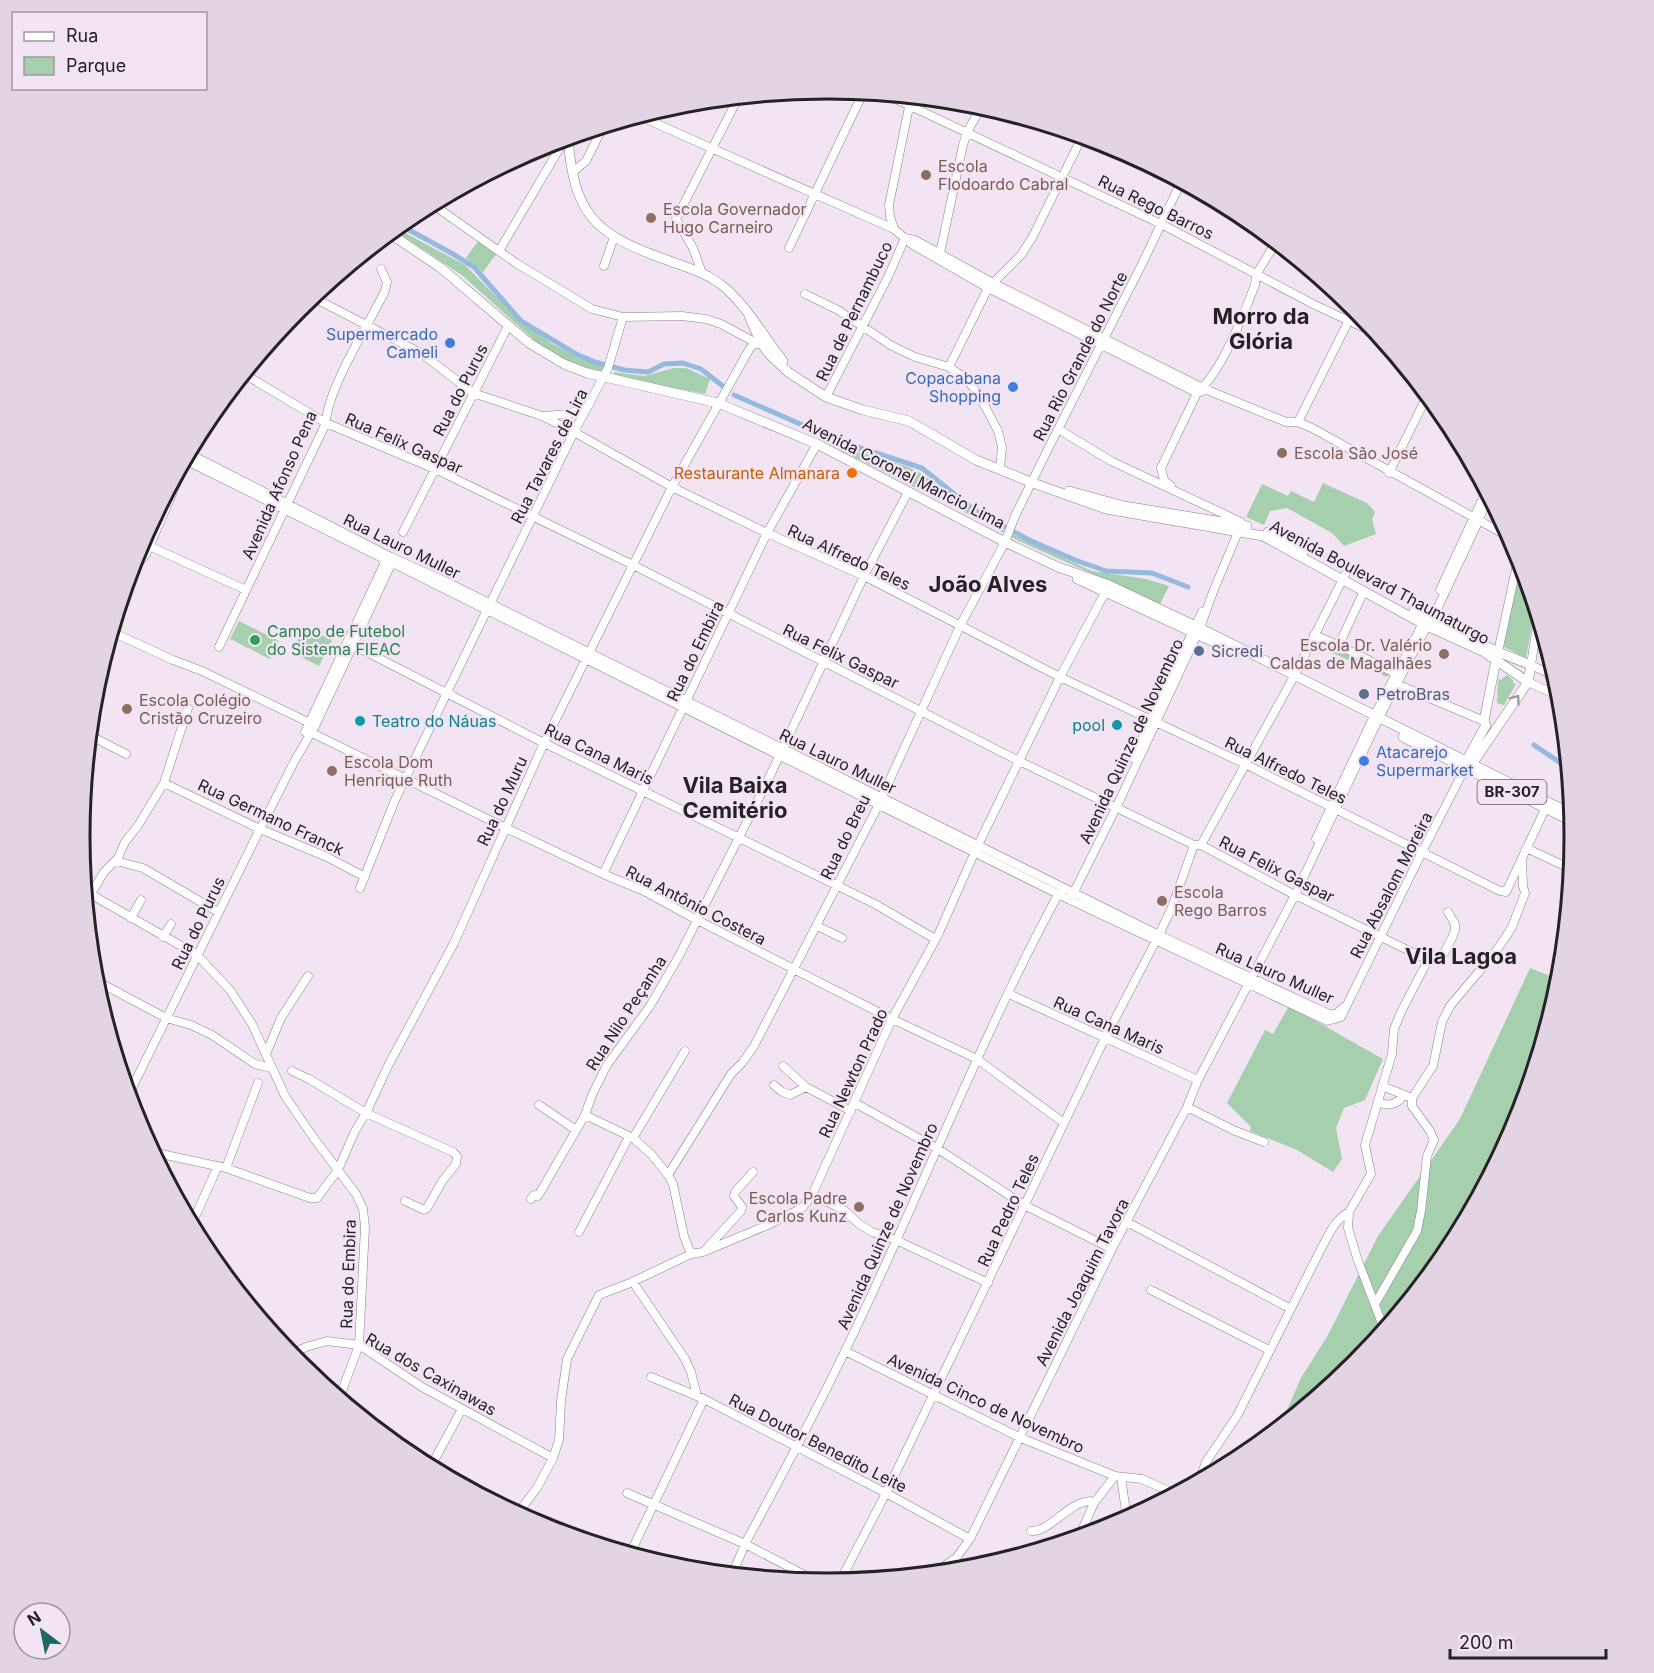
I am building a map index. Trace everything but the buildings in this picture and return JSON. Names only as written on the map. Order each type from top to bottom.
[{"type":"main road","name":"Avenida Boulevard Thaumaturgo","points":[[569,147],[580,197],[587,212],[604,231],[632,247],[702,273],[720,284],[749,316],[761,342],[783,368],[826,397],[863,410],[909,421],[976,460],[1116,512],[1159,515],[1241,526],[1281,544],[1484,652],[1497,656]]},
{"type":"main road","name":"Avenida Coronel Mancio Lima","points":[[397,239],[441,268],[529,343],[551,357],[587,373],[607,370],[718,403],[817,444],[908,492],[1008,533],[1058,567],[1294,677],[1466,768]]},
{"type":"main road","name":"Avenida Boulevard Thaumaturgo","points":[[1344,578],[1364,591],[1427,621]]},
{"type":"main road","points":[[1466,768],[1528,682],[1531,665],[1497,656]]},
{"type":"main road","points":[[1497,656],[1528,682]]},
{"type":"main road","name":"BR-307","points":[[1497,656],[1486,720],[1466,768],[1563,811]]},
{"type":"main road","points":[[1486,720],[1495,715],[1499,724]]},
{"type":"street","points":[[789,248],[859,100]]},
{"type":"street","name":"Rua Rego Barros","points":[[903,104],[1161,224],[1357,325]]},
{"type":"street","points":[[702,273],[693,248],[676,219],[734,106]]},
{"type":"street","name":"Rua de Pernambuco","points":[[894,229],[889,205],[909,107]]},
{"type":"street","points":[[939,256],[967,132],[977,115]]},
{"type":"street","points":[[651,121],[894,229],[913,245],[939,256],[990,285],[1202,390],[1286,422],[1298,422],[1497,531]]},
{"type":"street","points":[[573,172],[586,162],[598,136]]},
{"type":"street","points":[[949,367],[990,285],[1021,255],[1032,238],[1078,144]]},
{"type":"street","points":[[499,251],[559,151]]},
{"type":"street","name":"Rua Rio Grande do Norte","points":[[1008,533],[1178,189]]},
{"type":"street","points":[[440,210],[499,251],[592,309],[623,317],[682,316],[706,319],[761,342]]},
{"type":"street","points":[[604,266],[614,237]]},
{"type":"street","name":"Rua de Pernambuco","points":[[826,397],[863,327],[905,238]]},
{"type":"street","points":[[1179,493],[1164,480],[1161,468],[1225,352],[1256,285],[1257,275],[1272,249]]},
{"type":"street","name":"Avenida Afonso Pena","points":[[219,647],[326,423],[326,414],[335,390],[386,286],[385,276],[381,269]]},
{"type":"street","points":[[805,294],[838,310],[881,340],[915,357],[949,367],[965,378],[978,393],[989,412],[1002,447],[1004,470]]},
{"type":"street","name":"Rua Alfredo Teles","points":[[321,301],[421,353],[473,393],[542,416],[672,487],[864,576],[1060,677],[1245,764],[1500,891],[1506,892],[1522,858]]},
{"type":"street","name":"Rua Tavares de Lira","points":[[360,888],[388,814],[574,432],[607,370],[623,317]]},
{"type":"street","points":[[1298,422],[1351,318]]},
{"type":"street","name":"Rua do Purus","points":[[403,532],[508,326]]},
{"type":"street","name":"Rua do Muru","points":[[221,1168],[310,1198],[317,1198],[338,1170],[389,1064],[454,943],[544,743],[672,487],[750,348],[761,342]]},
{"type":"street","name":"Rua Felix Gaspar","points":[[251,378],[326,423],[435,469],[633,565],[1018,761],[1198,845],[1428,960]]},
{"type":"street","points":[[542,416],[574,413],[590,404]]},
{"type":"street","points":[[1389,473],[1423,404]]},
{"type":"street","points":[[1058,429],[1111,461],[1241,526]]},
{"type":"street","name":"Rua do Embira","points":[[603,874],[767,533],[817,444]]},
{"type":"street","name":"Rua Lauro Muller","points":[[194,460],[1327,1021],[1341,1017],[1345,1006]]},
{"type":"street","name":"Rua Nilo Peçanha","points":[[531,1199],[541,1192],[585,1115],[607,1065],[650,1006],[697,920],[766,784],[864,576],[908,492]]},
{"type":"street","name":"Avenida Joaquim Tavora","points":[[949,1563],[956,1558],[970,1539],[1021,1438],[1112,1249],[1187,1107],[1198,1080],[1293,894],[1484,503]]},
{"type":"street","name":"Avenida Quinze de Novembro","points":[[1071,896],[1213,592],[1241,526]]},
{"type":"street","name":"Rua do Breu","points":[[668,1175],[731,1074],[754,1046],[795,969],[922,711],[960,626],[1008,533]]},
{"type":"street","points":[[150,546],[246,590]]},
{"type":"street","name":"Rua do Purus","points":[[133,1085],[294,762],[390,559]]},
{"type":"street","points":[[1497,656],[1515,573]]},
{"type":"street","name":"Rua Pedro Teles","points":[[844,1573],[886,1493],[1105,1038],[1157,938],[1198,845],[1294,677],[1344,578]]},
{"type":"street","name":"Rua Newton Prado","points":[[523,1507],[537,1488],[553,1458],[559,1440],[564,1370],[571,1349],[599,1295],[794,1212],[802,1208],[812,1195],[892,1019],[935,939],[1018,761],[1108,589]]},
{"type":"street","points":[[1340,646],[1364,591]]},
{"type":"street","name":"Rua Antônio Costera","points":[[118,635],[164,657],[202,671],[405,780],[603,874],[644,891],[892,1019],[977,1059],[1064,1122]]},
{"type":"street","points":[[1314,635],[1399,675]]},
{"type":"street","points":[[1534,651],[1536,636]]},
{"type":"street","points":[[1537,640],[1531,665],[1545,672]]},
{"type":"street","name":"Rua Cana Maris","points":[[350,644],[544,743],[874,904],[935,939]]},
{"type":"street","points":[[1528,682],[1550,692]]},
{"type":"street","points":[[1395,684],[1486,720]]},
{"type":"street","points":[[92,887],[116,861],[125,842],[165,783],[188,708]]},
{"type":"street","points":[[96,738],[126,754]]},
{"type":"street","name":"Rua Absalom Moreira","points":[[1345,1006],[1466,768]]},
{"type":"street","name":"Rua Germano Franck","points":[[165,783],[260,829],[327,857],[365,877]]},
{"type":"street","points":[[1375,1305],[1417,1231],[1427,1156],[1434,1140],[1412,1106],[1413,1096],[1435,1062],[1443,1022],[1450,1006],[1493,955],[1512,927],[1525,893],[1522,858],[1547,805]]},
{"type":"street","points":[[1526,848],[1563,865]]},
{"type":"street","points":[[116,861],[143,868],[218,912]]},
{"type":"street","name":"Avenida Quinze de Novembro","points":[[735,1567],[745,1544],[845,1352],[977,1059],[1038,930],[1060,890]]},
{"type":"street","name":"Rua do Embira","points":[[93,895],[197,955],[236,998],[252,1024],[285,1096],[357,1194],[365,1218],[359,1345],[342,1392]]},
{"type":"street","points":[[131,918],[141,900]]},
{"type":"street","points":[[1203,1470],[1237,1416],[1335,1224],[1349,1212],[1371,1174],[1365,1145],[1392,1054],[1396,1022],[1428,960],[1444,953],[1452,938],[1455,924],[1448,912]]},
{"type":"street","points":[[164,937],[171,924]]},
{"type":"street","points":[[817,926],[842,938]]},
{"type":"street","points":[[266,1054],[281,1018],[308,976]]},
{"type":"street","points":[[105,986],[166,1018],[191,1024],[255,1064],[271,1068]]},
{"type":"street","name":"Rua Cana Maris","points":[[1009,994],[1198,1080]]},
{"type":"street","points":[[579,1232],[631,1137],[685,1051]]},
{"type":"street","points":[[783,1066],[806,1086],[938,1149],[1024,1205],[1112,1249]]},
{"type":"street","points":[[292,1071],[366,1113],[453,1152],[458,1158],[456,1164],[443,1180],[427,1208],[424,1210],[405,1201]]},
{"type":"street","points":[[196,1216],[221,1168],[258,1083]]},
{"type":"street","points":[[774,1085],[786,1095],[806,1086]]},
{"type":"street","points":[[1382,1086],[1403,1096],[1413,1096]]},
{"type":"street","points":[[1378,1102],[1382,1105],[1394,1104],[1403,1096]]},
{"type":"street","points":[[540,1105],[576,1130]]},
{"type":"street","points":[[1187,1107],[1233,1130],[1264,1142]]},
{"type":"street","points":[[585,1115],[631,1137],[651,1154],[668,1175],[673,1184],[684,1236],[692,1254]]},
{"type":"street","points":[[162,1154],[221,1168]]},
{"type":"street","points":[[704,1252],[741,1210],[734,1196],[735,1192],[753,1172]]},
{"type":"street","points":[[812,1195],[843,1210],[872,1232],[896,1240],[988,1283]]},
{"type":"street","points":[[1349,1212],[1350,1240],[1381,1322]]},
{"type":"street","points":[[1127,1222],[1291,1309]]},
{"type":"street","points":[[633,1282],[685,1359],[701,1397],[654,1506],[633,1547]]},
{"type":"street","points":[[1151,1290],[1269,1350]]},
{"type":"street","name":"Rua dos Caxinawas","points":[[299,1350],[327,1341],[359,1345],[404,1376],[553,1458]]},
{"type":"street","name":"Avenida Cinco de Novembro","points":[[845,1352],[1021,1438],[1118,1477],[1142,1479],[1166,1490]]},
{"type":"street","name":"Rua Doutor Benedito Leite","points":[[651,1377],[701,1397],[970,1539]]},
{"type":"street","points":[[434,1460],[462,1409]]},
{"type":"street","points":[[1084,1526],[1094,1503],[1118,1477]]},
{"type":"street","points":[[1118,1477],[1125,1510]]},
{"type":"street","points":[[627,1493],[745,1544],[801,1573]]},
{"type":"street","points":[[1031,1531],[1043,1529],[1077,1504],[1089,1500],[1094,1503]]},
{"type":"green space","points":[[405,233],[465,265],[518,319],[554,345],[581,358],[607,366],[602,372],[580,366],[555,355],[535,341],[463,276],[402,235]]},
{"type":"green space","points":[[479,240],[497,253],[483,272],[466,258]]},
{"type":"green space","points":[[674,368],[686,368],[710,379],[705,394],[612,376],[614,372],[644,376]]},
{"type":"green space","points":[[842,446],[908,467],[924,475],[942,490],[938,499],[840,450]]},
{"type":"green space","points":[[1323,483],[1367,503],[1375,512],[1372,520],[1376,534],[1344,546],[1332,533],[1287,508],[1270,511],[1264,525],[1246,517],[1262,484],[1288,496],[1291,491],[1314,502]]},
{"type":"green space","points":[[945,492],[992,525],[1092,571],[1146,579],[1169,586],[1160,604],[1019,541],[940,499]]},
{"type":"green space","points":[[1517,578],[1532,624],[1526,658],[1504,647]]},
{"type":"green space","name":"Campo de Futebol do Sistema FIEAC","points":[[239,621],[279,641],[270,659],[230,639]]},
{"type":"green space","points":[[304,627],[332,640],[319,666],[291,652]]},
{"type":"green space","points":[[1317,632],[1389,674],[1387,677],[1312,644]]},
{"type":"green space","points":[[1507,675],[1516,684],[1504,705],[1497,703],[1498,679],[1501,680]]},
{"type":"green space","points":[[1530,968],[1551,976],[1539,1027],[1508,1119],[1465,1205],[1440,1246],[1412,1285],[1381,1322],[1348,1358],[1285,1413],[1301,1378],[1328,1335],[1378,1236],[1460,1119]]},
{"type":"green space","points":[[1289,1006],[1383,1059],[1365,1100],[1344,1108],[1336,1128],[1342,1159],[1333,1172],[1297,1150],[1250,1131],[1251,1127],[1227,1103],[1265,1030],[1273,1034]]},
{"type":"waterway","points":[[409,230],[474,267],[521,321],[576,354],[624,370],[648,372],[664,364],[683,363],[701,369],[724,387]]},
{"type":"waterway","points":[[734,395],[839,441],[922,468],[974,510],[1029,540],[1075,560],[1106,571],[1152,573],[1188,587]]},
{"type":"waterway","points":[[1534,745],[1560,763]]},
{"type":"place","name":"Escola Flodoardo Cabral","points":[[926,175]]},
{"type":"place","name":"Escola Governador Hugo Carneiro","points":[[651,218]]},
{"type":"place","name":"Supermercado Cameli","points":[[450,343]]},
{"type":"place","name":"Copacabana Shopping","points":[[1013,387]]},
{"type":"place","name":"Escola São José","points":[[1282,453]]},
{"type":"place","name":"Restaurante Almanara","points":[[852,473]]},
{"type":"place","name":"Campo de Futebol do Sistema FIEAC","points":[[255,640]]},
{"type":"place","name":"Sicredi","points":[[1199,651]]},
{"type":"place","name":"Escola Dr. Valério Caldas de Magalhães","points":[[1444,654]]},
{"type":"place","name":"PetroBras","points":[[1364,694]]},
{"type":"place","name":"Escola Colégio Cristão Cruzeiro","points":[[127,709]]},
{"type":"place","name":"Teatro do Náuas","points":[[360,721]]},
{"type":"place","name":"pool","points":[[1117,725]]},
{"type":"place","name":"Atacarejo Supermarket","points":[[1364,761]]},
{"type":"place","name":"Escola Dom Henrique Ruth","points":[[332,771]]},
{"type":"place","name":"Escola Rego Barros","points":[[1162,901]]},
{"type":"place","name":"Escola Padre Carlos Kunz","points":[[859,1207]]},
{"type":"district","name":"Morro da Glória","points":[[1261,328]]},
{"type":"district","name":"João Alves","points":[[988,584]]},
{"type":"district","name":"Vila Baixa Cemitério","points":[[735,798]]},
{"type":"district","name":"Vila Lagoa","points":[[1461,956]]}]
